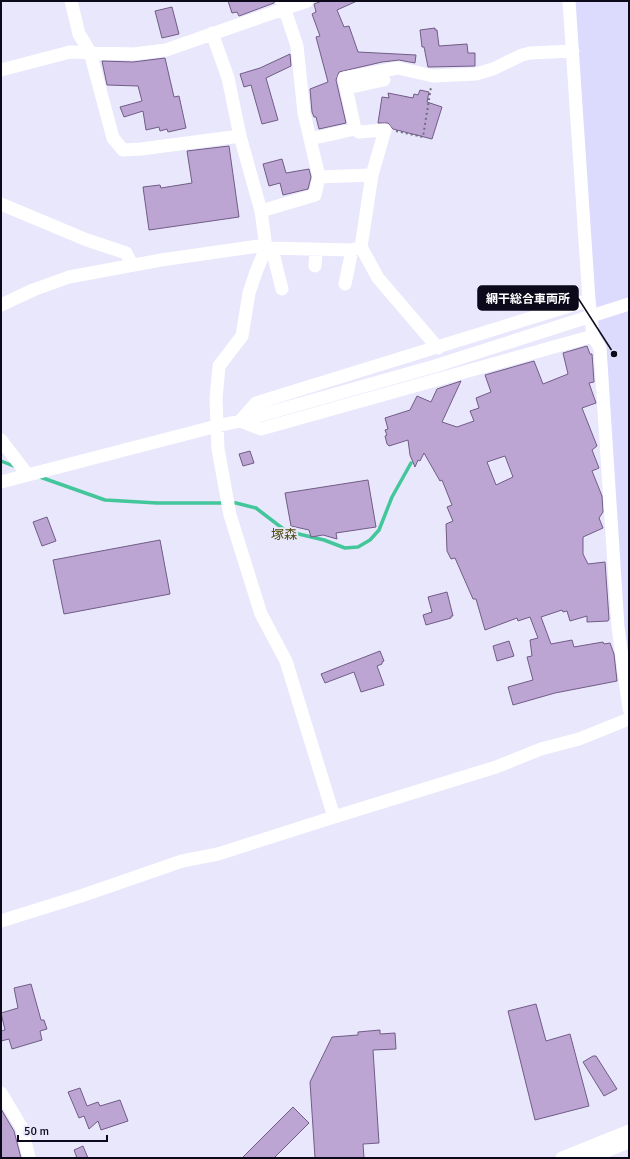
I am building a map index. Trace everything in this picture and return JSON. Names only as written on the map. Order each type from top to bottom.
[{"type":"street","points":[[71,1],[79,34],[90,52],[113,138],[123,150],[141,150],[240,136]]},
{"type":"street","points":[[1,70],[70,52],[134,54],[166,50],[283,5],[307,1]]},
{"type":"street","points":[[569,1],[589,300],[593,336],[600,348],[618,627],[629,709]]},
{"type":"street","points":[[261,211],[315,195],[319,177],[304,113],[297,46],[283,5]]},
{"type":"street","points":[[212,33],[228,78],[240,136],[261,211],[268,247],[282,289]]},
{"type":"street","points":[[355,129],[344,78],[379,70],[398,68],[433,76],[476,74],[493,69],[530,52],[573,51]]},
{"type":"street","points":[[347,88],[384,80]]},
{"type":"street","points":[[310,139],[355,129],[359,132],[385,130],[372,175],[356,249],[345,284]]},
{"type":"street","points":[[319,177],[372,175]]},
{"type":"street","points":[[1,204],[87,240],[126,253],[132,265]]},
{"type":"street","points":[[1,305],[33,290],[69,277],[132,265],[268,247],[316,250],[356,249]]},
{"type":"street","points":[[268,247],[256,272],[249,293],[242,336],[219,366],[216,399],[218,449],[230,515],[261,614],[286,661],[334,817]]},
{"type":"street","points":[[356,249],[378,278],[438,348]]},
{"type":"street","points":[[315,266],[316,250]]},
{"type":"street","points":[[240,421],[256,403],[438,348],[589,300]]},
{"type":"street","points":[[1,482],[27,474],[240,421],[435,366],[629,304]]},
{"type":"street","points":[[240,421],[261,428],[593,336]]},
{"type":"street","points":[[1,440],[27,474]]},
{"type":"street","points":[[1,921],[182,861],[218,854],[496,767],[541,749],[579,739],[629,719]]},
{"type":"street","points":[[1,1093],[22,1128],[29,1158]]},
{"type":"street","points":[[562,1158],[629,1132]]},
{"type":"street","points":[[588,1158],[629,1142]]},
{"type":"path","points":[[385,130],[399,131],[422,137],[433,76]]},
{"type":"shaded area","points":[[575,1],[629,1],[629,677],[591,285]]},
{"type":"building","points":[[228,1],[274,1],[274,3],[239,16],[237,12],[232,13]]},
{"type":"building","points":[[322,1],[357,1],[337,10],[344,27],[349,26],[358,52],[416,55],[415,63],[399,60],[382,62],[339,72],[336,80],[346,123],[319,129],[316,117],[314,117],[312,112],[310,89],[328,82],[316,37],[320,36],[312,14],[316,12],[314,4]]},
{"type":"building","points":[[172,7],[179,34],[162,38],[155,11]]},
{"type":"building","points":[[435,28],[435,30],[437,30],[439,46],[467,44],[468,53],[475,53],[475,66],[428,67],[424,47],[422,47],[420,30]]},
{"type":"building","points":[[290,54],[291,66],[266,78],[278,120],[262,124],[251,85],[244,87],[240,74],[260,68]]},
{"type":"building","points":[[165,58],[174,97],[179,96],[186,128],[168,132],[167,129],[160,131],[159,127],[146,130],[143,111],[124,117],[120,107],[142,101],[138,86],[107,85],[102,61],[133,62]]},
{"type":"building","points":[[420,90],[429,92],[427,102],[442,107],[432,139],[393,129],[388,123],[378,123],[382,97],[389,98],[388,93],[413,98],[414,94],[418,95]]},
{"type":"building","points":[[229,146],[239,217],[149,230],[143,187],[160,185],[161,188],[192,183],[187,151]]},
{"type":"building","points":[[282,159],[286,173],[309,169],[311,177],[308,189],[283,195],[280,183],[269,186],[263,164]]},
{"type":"building","points":[[587,346],[590,354],[592,354],[594,382],[589,383],[596,403],[582,408],[597,446],[592,450],[599,468],[592,471],[602,496],[603,512],[599,518],[603,528],[583,537],[583,554],[588,564],[605,562],[609,619],[608,621],[587,622],[587,616],[570,621],[567,611],[563,612],[562,610],[541,617],[551,644],[572,640],[574,647],[603,642],[604,644],[610,643],[614,654],[617,681],[555,693],[513,705],[508,687],[533,680],[527,657],[532,656],[530,640],[538,638],[530,617],[518,621],[517,618],[485,630],[476,599],[473,599],[455,558],[451,559],[447,551],[446,524],[453,521],[447,507],[452,505],[442,480],[440,481],[424,453],[420,461],[418,460],[415,467],[410,455],[408,440],[389,446],[387,444],[385,436],[387,435],[385,430],[388,429],[385,418],[410,410],[417,396],[431,402],[437,389],[461,381],[442,422],[457,427],[474,421],[470,411],[479,408],[476,398],[491,392],[485,375],[534,361],[543,384],[568,374],[563,353]],"holes":[[[505,456],[513,477],[496,485],[487,462]]]},
{"type":"building","points":[[250,451],[254,463],[243,466],[239,454]]},
{"type":"building","points":[[368,480],[376,527],[336,533],[337,539],[323,535],[311,537],[309,530],[291,526],[285,493]]},
{"type":"building","points":[[47,517],[56,541],[42,546],[33,522]]},
{"type":"building","points":[[160,540],[170,594],[64,614],[53,560]]},
{"type":"building","points":[[447,592],[453,616],[451,616],[451,618],[426,625],[423,615],[432,612],[428,597]]},
{"type":"building","points":[[509,641],[514,656],[497,661],[493,646]]},
{"type":"building","points":[[380,651],[384,661],[382,664],[377,666],[384,685],[361,692],[354,672],[325,683],[321,674]]},
{"type":"building","points":[[31,984],[41,1020],[44,1020],[47,1029],[40,1031],[42,1040],[12,1049],[9,1039],[1,1041],[1,1031],[5,1030],[1,1013],[18,1008],[14,988]]},
{"type":"building","points":[[536,1004],[546,1041],[570,1034],[589,1106],[535,1120],[508,1011]]},
{"type":"building","points":[[380,1030],[380,1034],[395,1033],[396,1049],[373,1050],[379,1143],[363,1144],[364,1158],[315,1158],[310,1082],[332,1037],[358,1035],[358,1032]]},
{"type":"building","points":[[593,1056],[596,1056],[617,1089],[604,1096],[583,1062]]},
{"type":"building","points":[[80,1088],[87,1106],[98,1102],[100,1106],[120,1100],[128,1121],[101,1130],[98,1121],[89,1129],[84,1116],[79,1118],[68,1092]]},
{"type":"building","points":[[293,1107],[309,1123],[274,1158],[242,1158]]},
{"type":"building","points":[[1,1109],[14,1131],[21,1158],[1,1158]]},
{"type":"building","points":[[83,1146],[88,1158],[77,1158],[74,1150]]},
{"type":"waterway","points":[[1,461],[16,467]]},
{"type":"waterway","points":[[40,477],[105,500],[157,503],[236,503],[256,508],[286,531],[324,540],[345,548],[358,547],[370,540],[379,530],[392,497],[411,463]]},
{"type":"place","name":"網干総合車両所","points":[[614,354]]},
{"type":"district","name":"塚森","points":[[284,534]]}]
